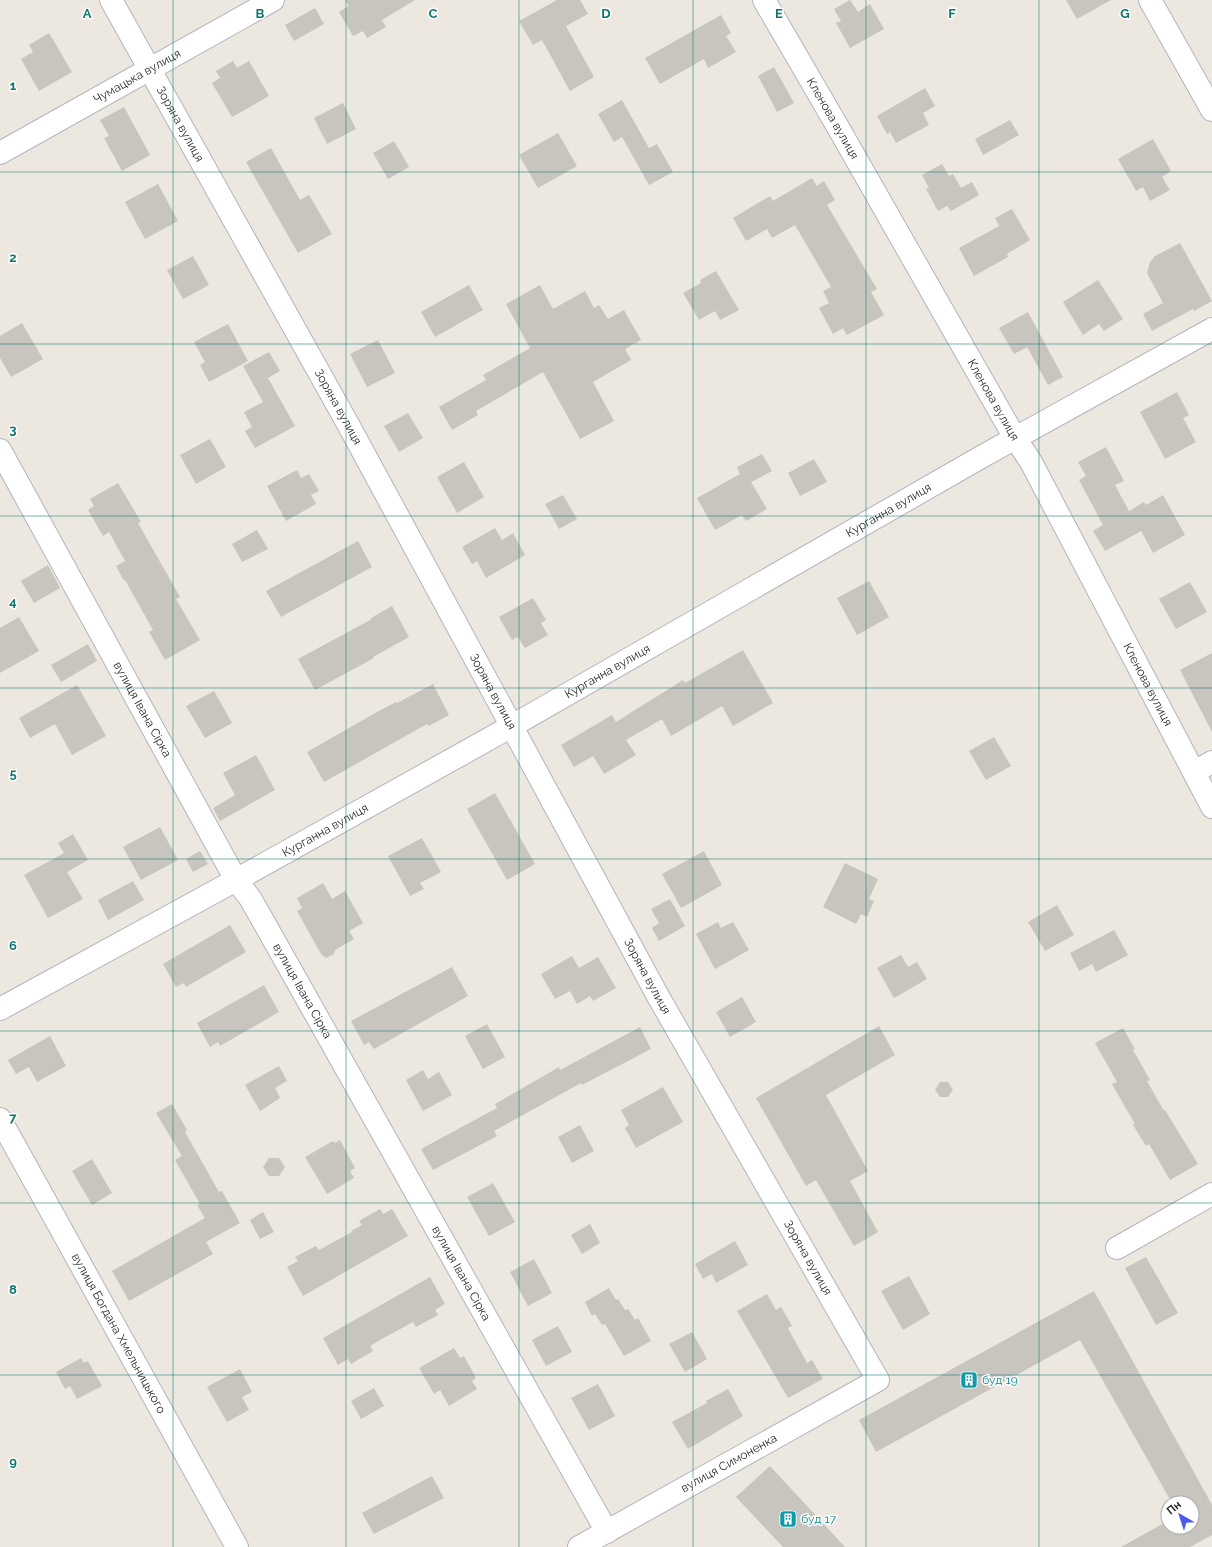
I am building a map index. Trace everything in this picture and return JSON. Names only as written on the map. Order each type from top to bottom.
[{"type":"street","name":"Зоряна вулиця","points":[[111,0],[349,426],[659,998],[878,1380]]},
{"type":"street","name":"Чумацька вулиця","points":[[0,153],[273,0]]},
{"type":"street","name":"Кленова вулиця","points":[[764,0],[1015,438],[1031,462],[1203,766],[1212,807]]},
{"type":"street","points":[[1150,0],[1212,110]]},
{"type":"street","name":"Курганна вулиця","points":[[0,1009],[236,880],[512,726],[1015,438],[1212,329]]},
{"type":"street","name":"вулиця Івана Сірка","points":[[0,450],[236,880],[250,898],[262,919],[607,1532]]},
{"type":"street","name":"вулиця Богдана Хмельницького","points":[[0,1119],[237,1547]]},
{"type":"street","points":[[1117,1248],[1212,1194]]},
{"type":"street","name":"вулиця Симоненка","points":[[579,1547],[878,1380]]},
{"type":"building","points":[[345,0],[415,0],[382,20],[386,27],[367,38],[363,31],[353,36],[339,12],[349,6]]},
{"type":"building","points":[[557,0],[580,0],[588,14],[566,26],[594,77],[570,91],[542,40],[533,45],[519,21]]},
{"type":"building","points":[[850,0],[858,12],[870,4],[884,29],[850,48],[836,23],[841,21],[834,9]]},
{"type":"building","points":[[1066,0],[1111,0],[1077,19]]},
{"type":"building","points":[[315,8],[324,24],[294,41],[285,25]]},
{"type":"building","points":[[721,15],[731,33],[726,36],[736,52],[708,68],[704,59],[660,84],[645,58]]},
{"type":"building","points":[[49,33],[72,72],[39,91],[21,59],[33,52],[29,45]]},
{"type":"building","points":[[233,61],[237,68],[249,61],[269,96],[232,117],[212,83],[220,78],[216,71]]},
{"type":"building","points":[[774,67],[794,103],[777,112],[758,76]]},
{"type":"building","points":[[925,88],[935,106],[923,113],[929,125],[896,143],[890,132],[887,134],[877,116]]},
{"type":"building","points":[[622,100],[649,148],[657,144],[673,172],[649,185],[622,137],[614,142],[598,114]]},
{"type":"building","points":[[343,103],[356,129],[327,144],[314,118]]},
{"type":"building","points":[[124,107],[150,155],[122,171],[104,138],[109,136],[100,120]]},
{"type":"building","points":[[1010,120],[1019,135],[983,155],[975,139]]},
{"type":"building","points":[[558,133],[577,166],[538,188],[519,155]]},
{"type":"building","points":[[1153,139],[1171,171],[1162,177],[1170,190],[1150,201],[1143,187],[1136,191],[1118,159]]},
{"type":"building","points":[[394,141],[409,167],[388,179],[373,153]]},
{"type":"building","points":[[271,148],[300,200],[309,195],[332,234],[298,253],[246,162]]},
{"type":"building","points":[[942,164],[949,176],[953,174],[961,188],[972,182],[979,195],[951,211],[947,206],[938,211],[926,189],[929,188],[922,175]]},
{"type":"building","points":[[812,178],[817,186],[824,181],[835,200],[827,205],[877,289],[871,292],[884,315],[847,335],[843,328],[833,334],[819,308],[829,303],[823,291],[831,287],[795,225],[772,238],[767,229],[746,241],[733,218],[770,196],[773,201]]},
{"type":"building","points":[[158,184],[178,221],[145,239],[125,202]]},
{"type":"building","points":[[1012,209],[1030,240],[1007,254],[1008,257],[974,276],[959,248],[999,226],[995,218]]},
{"type":"building","points":[[1180,243],[1212,301],[1194,311],[1193,309],[1152,331],[1143,314],[1163,303],[1147,273],[1150,262],[1155,256]]},
{"type":"building","points":[[193,256],[209,285],[183,299],[167,270]]},
{"type":"building","points":[[716,271],[739,310],[720,320],[715,311],[699,320],[683,293],[701,283],[700,280]]},
{"type":"building","points":[[1098,280],[1123,319],[1104,331],[1099,324],[1083,335],[1063,302]]},
{"type":"building","points":[[469,285],[483,310],[435,337],[421,312]]},
{"type":"building","points":[[540,285],[553,309],[585,291],[594,308],[599,305],[608,319],[624,310],[641,340],[625,349],[631,360],[593,382],[614,421],[580,439],[543,372],[476,411],[478,415],[452,430],[439,407],[486,380],[483,375],[530,348],[506,304]]},
{"type":"building","points":[[1028,312],[1063,377],[1048,385],[1027,347],[1014,354],[999,328]]},
{"type":"building","points":[[22,323],[43,359],[11,377],[0,358],[0,336]]},
{"type":"building","points":[[228,324],[248,361],[209,382],[200,365],[205,362],[194,342]]},
{"type":"building","points":[[378,340],[395,373],[367,387],[350,354]]},
{"type":"building","points":[[269,352],[280,371],[268,378],[295,426],[255,448],[245,431],[252,427],[244,412],[263,402],[243,366]]},
{"type":"building","points":[[1177,392],[1189,415],[1183,418],[1196,442],[1165,459],[1140,412]]},
{"type":"building","points":[[408,413],[423,438],[399,452],[384,426]]},
{"type":"building","points":[[210,439],[226,467],[196,484],[180,455]]},
{"type":"building","points":[[1106,447],[1124,481],[1115,485],[1129,511],[1144,502],[1146,505],[1163,495],[1185,535],[1153,553],[1141,531],[1105,551],[1093,531],[1103,525],[1079,480],[1086,476],[1078,462]]},
{"type":"building","points":[[762,454],[772,471],[751,482],[767,509],[746,521],[742,515],[715,530],[697,498],[740,474],[737,467]]},
{"type":"building","points":[[814,459],[827,482],[800,496],[788,473]]},
{"type":"building","points":[[464,462],[484,497],[457,513],[437,477]]},
{"type":"building","points":[[297,470],[301,478],[309,474],[319,491],[311,495],[316,504],[286,521],[267,486]]},
{"type":"building","points":[[118,483],[141,522],[138,523],[180,597],[176,599],[200,640],[165,660],[149,632],[153,630],[116,566],[125,561],[109,532],[103,536],[88,510],[94,506],[90,499]]},
{"type":"building","points":[[563,495],[577,519],[559,529],[545,504]]},
{"type":"building","points":[[495,528],[502,540],[513,533],[525,555],[486,578],[477,561],[472,564],[462,547]]},
{"type":"building","points":[[257,530],[268,549],[242,562],[232,544]]},
{"type":"building","points":[[358,541],[372,567],[281,617],[266,591]]},
{"type":"building","points":[[48,565],[60,588],[34,603],[21,581]]},
{"type":"building","points":[[869,581],[889,617],[857,635],[837,598]]},
{"type":"building","points":[[1190,582],[1207,612],[1176,629],[1159,599]]},
{"type":"building","points":[[533,598],[546,620],[541,623],[548,635],[525,648],[518,637],[512,640],[499,617]]},
{"type":"building","points":[[392,606],[409,637],[315,690],[298,659],[372,619],[371,618]]},
{"type":"building","points":[[19,617],[39,651],[0,673],[0,628]]},
{"type":"building","points":[[88,644],[97,661],[61,682],[51,665]]},
{"type":"building","points":[[743,650],[773,703],[733,726],[722,706],[671,736],[662,719],[626,740],[636,755],[604,774],[593,756],[574,767],[561,745],[612,715],[616,722],[683,680],[685,683]]},
{"type":"building","points":[[1212,653],[1212,732],[1180,670]]},
{"type":"building","points":[[433,684],[449,715],[429,726],[427,724],[324,782],[307,752],[377,712]]},
{"type":"building","points":[[77,685],[106,736],[72,755],[55,724],[30,738],[19,718]]},
{"type":"building","points":[[214,691],[232,723],[205,738],[186,706]]},
{"type":"building","points":[[994,737],[1011,766],[986,780],[969,751]]},
{"type":"building","points":[[256,755],[275,790],[220,821],[213,808],[235,795],[223,773]]},
{"type":"building","points":[[495,793],[535,864],[507,880],[467,809]]},
{"type":"building","points":[[160,827],[178,860],[141,880],[123,847]]},
{"type":"building","points":[[73,834],[88,860],[67,872],[83,899],[48,918],[24,875],[64,853],[58,843]]},
{"type":"building","points":[[422,838],[441,872],[420,883],[424,889],[410,896],[388,856]]},
{"type":"building","points":[[200,851],[208,864],[193,872],[186,859]]},
{"type":"building","points":[[704,851],[722,885],[681,908],[662,874]]},
{"type":"building","points":[[845,863],[878,879],[869,899],[874,901],[867,917],[861,914],[856,924],[823,907]]},
{"type":"building","points":[[133,881],[144,900],[108,920],[98,900]]},
{"type":"building","points":[[323,883],[332,899],[345,891],[363,923],[349,931],[354,939],[335,950],[334,954],[326,958],[321,954],[297,911],[302,908],[297,898]]},
{"type":"building","points":[[670,899],[685,926],[659,941],[652,928],[659,923],[651,909]]},
{"type":"building","points":[[1057,905],[1074,935],[1045,951],[1028,922]]},
{"type":"building","points":[[718,922],[721,928],[733,922],[749,950],[715,969],[696,934]]},
{"type":"building","points":[[230,925],[246,952],[186,987],[184,983],[176,987],[163,964]]},
{"type":"building","points":[[1114,930],[1128,955],[1096,972],[1092,964],[1079,971],[1070,953]]},
{"type":"building","points":[[901,955],[908,967],[917,962],[927,979],[894,998],[877,968]]},
{"type":"building","points":[[572,956],[579,968],[598,957],[616,988],[593,1001],[590,996],[577,1004],[570,991],[555,999],[541,974]]},
{"type":"building","points":[[452,967],[468,996],[374,1049],[369,1042],[364,1045],[351,1021]]},
{"type":"building","points":[[264,985],[279,1012],[220,1046],[218,1042],[210,1047],[197,1023]]},
{"type":"building","points":[[742,997],[756,1022],[730,1037],[716,1012]]},
{"type":"building","points":[[487,1024],[505,1057],[483,1069],[465,1036]]},
{"type":"building","points":[[879,1026],[895,1055],[826,1095],[868,1171],[850,1181],[878,1232],[854,1246],[816,1180],[806,1186],[756,1098]]},
{"type":"building","points":[[640,1027],[651,1049],[582,1085],[581,1083],[494,1131],[497,1136],[433,1170],[421,1149],[497,1108],[495,1104],[559,1067],[560,1070]]},
{"type":"building","points":[[1123,1028],[1135,1049],[1133,1050],[1150,1080],[1147,1081],[1164,1111],[1165,1110],[1198,1164],[1170,1180],[1149,1144],[1146,1146],[1133,1125],[1135,1124],[1112,1084],[1117,1082],[1095,1043]]},
{"type":"building","points":[[50,1036],[66,1066],[37,1082],[29,1067],[16,1074],[8,1060]]},
{"type":"building","points":[[279,1066],[287,1081],[275,1088],[280,1098],[260,1111],[245,1085]]},
{"type":"building","points":[[423,1070],[428,1079],[439,1072],[452,1095],[423,1111],[406,1080]]},
{"type":"building","points":[[940,1082],[948,1082],[953,1090],[948,1097],[940,1097],[935,1090]]},
{"type":"building","points":[[663,1087],[683,1122],[636,1148],[625,1128],[629,1125],[621,1110]]},
{"type":"building","points":[[172,1104],[187,1130],[185,1132],[219,1192],[222,1191],[240,1223],[206,1242],[213,1254],[129,1301],[112,1271],[205,1218],[197,1205],[200,1204],[175,1160],[182,1156],[156,1113]]},
{"type":"building","points":[[580,1125],[594,1151],[572,1163],[558,1137]]},
{"type":"building","points":[[340,1140],[355,1168],[350,1171],[354,1178],[327,1194],[305,1157],[333,1141],[335,1143]]},
{"type":"building","points":[[269,1158],[279,1158],[285,1167],[279,1176],[269,1176],[263,1167]]},
{"type":"building","points":[[92,1159],[112,1193],[92,1205],[72,1171]]},
{"type":"building","points":[[493,1183],[515,1222],[489,1236],[467,1197]]},
{"type":"building","points":[[380,1209],[383,1214],[392,1209],[408,1236],[303,1296],[287,1267],[298,1261],[295,1257],[316,1246],[319,1250],[352,1232],[351,1231],[362,1225],[359,1221]]},
{"type":"building","points":[[263,1212],[274,1232],[260,1239],[250,1220]]},
{"type":"building","points":[[590,1224],[600,1243],[582,1254],[571,1235]]},
{"type":"building","points":[[735,1241],[748,1265],[716,1283],[712,1274],[703,1279],[695,1264]]},
{"type":"building","points":[[1146,1257],[1178,1313],[1156,1325],[1125,1268]]},
{"type":"building","points":[[534,1259],[552,1293],[528,1306],[510,1272]]},
{"type":"building","points":[[909,1276],[930,1314],[903,1330],[881,1291]]},
{"type":"building","points":[[430,1277],[445,1304],[435,1310],[438,1315],[416,1327],[413,1322],[380,1340],[370,1346],[373,1351],[351,1364],[348,1359],[338,1365],[323,1338]]},
{"type":"building","points":[[609,1288],[616,1300],[618,1299],[625,1310],[628,1309],[635,1320],[638,1318],[651,1341],[624,1356],[605,1324],[602,1325],[595,1314],[592,1316],[585,1302]]},
{"type":"building","name":"буд 19","points":[[1094,1291],[1212,1505],[1212,1535],[1190,1547],[1121,1547],[1160,1525],[1160,1535],[1200,1535],[1200,1495],[1167,1495],[1080,1340],[876,1452],[859,1420]]},
{"type":"building","points":[[767,1294],[776,1310],[781,1307],[792,1326],[788,1328],[807,1363],[812,1360],[823,1379],[788,1398],[737,1311]]},
{"type":"building","points":[[558,1326],[572,1352],[546,1366],[532,1340]]},
{"type":"building","points":[[692,1332],[707,1359],[685,1372],[669,1344]]},
{"type":"building","points":[[454,1348],[460,1358],[464,1356],[476,1378],[472,1381],[477,1389],[449,1406],[440,1390],[434,1394],[419,1368]]},
{"type":"building","points":[[81,1358],[84,1363],[88,1361],[102,1386],[77,1399],[70,1386],[65,1389],[56,1372]]},
{"type":"building","points":[[240,1369],[252,1392],[242,1397],[249,1410],[227,1422],[207,1387]]},
{"type":"building","points":[[598,1384],[615,1416],[589,1430],[571,1398]]},
{"type":"building","points":[[374,1388],[384,1406],[361,1419],[351,1401]]},
{"type":"building","points":[[728,1389],[743,1416],[688,1449],[672,1422],[707,1403],[706,1401]]},
{"type":"building","name":"буд 17","points":[[770,1466],[845,1547],[783,1547],[736,1497]]},
{"type":"building","points":[[432,1476],[444,1498],[374,1534],[362,1513]]},
{"type":"place","name":"буд 19","points":[[969,1380]]},
{"type":"place","name":"буд 17","points":[[788,1519]]}]
